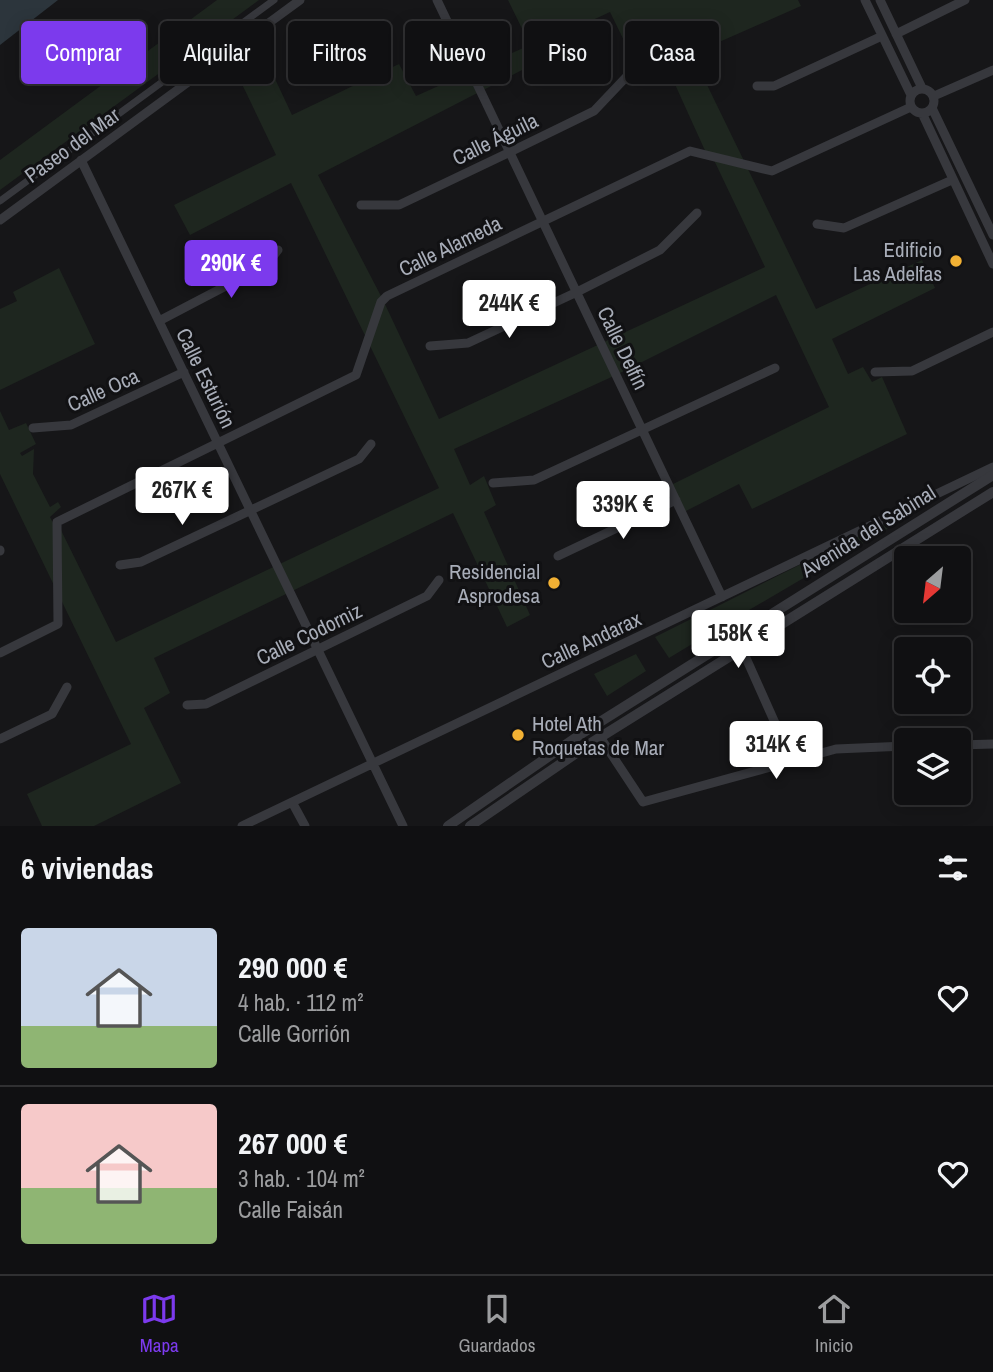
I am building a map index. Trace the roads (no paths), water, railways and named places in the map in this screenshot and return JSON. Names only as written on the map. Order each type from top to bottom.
[{"type":"street","name":"Paseo del Mar","points":[[0,201],[274,0]]},
{"type":"street","name":"Paseo del Mar","points":[[0,220],[300,0]]},
{"type":"street","name":"Calle Delfín","points":[[437,0],[722,597]]},
{"type":"street","points":[[865,0],[911,95],[911,107],[922,113],[993,264]]},
{"type":"street","points":[[880,0],[922,88],[934,96]]},
{"type":"street","points":[[896,34],[965,0]]},
{"type":"street","points":[[757,86],[775,86],[882,36]]},
{"type":"street","points":[[934,96],[993,69]]},
{"type":"street","name":"Calle Águila","points":[[360,205],[399,205],[510,152],[594,111],[625,78]]},
{"type":"street","points":[[911,95],[922,88]]},
{"type":"street","points":[[934,96],[932,108],[993,235]]},
{"type":"street","name":"Calle Alameda","points":[[0,653],[58,624],[57,522],[356,375],[381,302],[387,296],[690,151],[772,171],[911,107]]},
{"type":"street","points":[[922,113],[932,108]]},
{"type":"street","name":"Calle Esturión","points":[[81,160],[403,826]]},
{"type":"street","points":[[817,224],[844,229],[952,180]]},
{"type":"street","points":[[430,346],[468,344],[576,292],[660,250],[697,213]]},
{"type":"street","points":[[159,321],[266,265],[278,250]]},
{"type":"street","points":[[874,372],[912,370],[993,332]]},
{"type":"street","points":[[493,483],[534,480],[775,368]]},
{"type":"street","name":"Calle Oca","points":[[33,428],[71,425],[184,372]]},
{"type":"street","points":[[120,565],[141,562],[359,459],[371,444]]},
{"type":"street","name":"Calle Andarax","points":[[243,826],[993,467]]},
{"type":"street","name":"Avenida del Sabinal","points":[[448,826],[584,732],[993,475]]},
{"type":"street","name":"Avenida del Sabinal","points":[[470,826],[600,737],[993,492]]},
{"type":"street","points":[[558,556],[676,500]]},
{"type":"street","name":"Calle Codorniz","points":[[187,705],[206,704],[427,596],[439,580]]},
{"type":"street","points":[[742,649],[792,761]]},
{"type":"street","points":[[0,739],[52,714],[67,687]]},
{"type":"street","points":[[600,737],[643,802],[836,749],[894,747]]},
{"type":"street","points":[[971,745],[993,744]]},
{"type":"street","points":[[292,802],[305,826]]},
{"type":"place","name":"Edificio Las Adelfas","points":[[956,261]]},
{"type":"place","name":"Residencial Asprodesa","points":[[554,583]]},
{"type":"place","name":"Hotel Ath Roquetas de Mar","points":[[518,735]]}]
